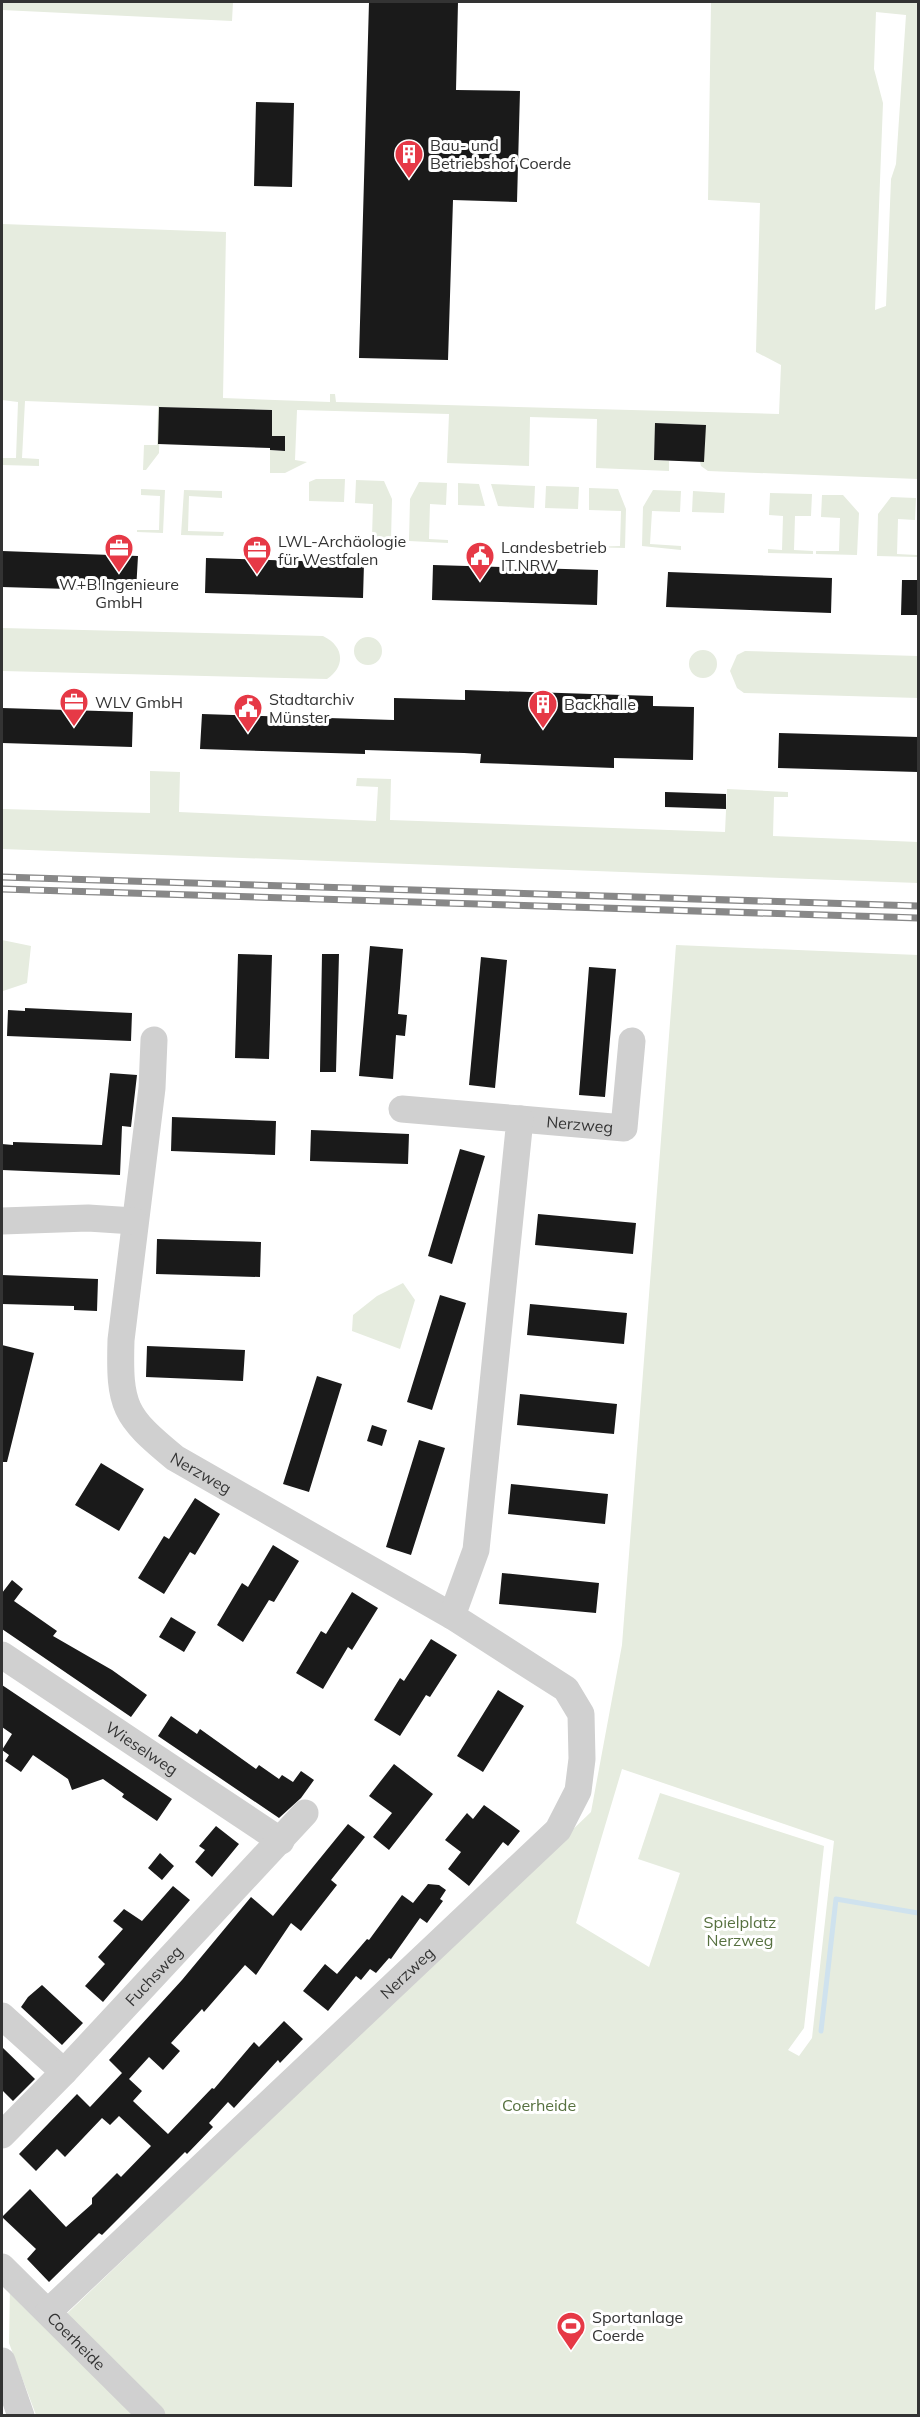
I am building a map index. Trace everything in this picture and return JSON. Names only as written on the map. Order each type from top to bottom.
[{"type":"street","name":"Nerzweg","points":[[48,2312],[558,1830],[578,1791],[582,1760],[580,1714],[566,1689],[452,1616],[175,1458],[141,1430],[126,1409],[120,1382],[134,1221],[152,1088],[154,1040]]},
{"type":"street","name":"Nerzweg","points":[[402,1109],[624,1128],[632,1041]]},
{"type":"street","points":[[452,1616],[476,1550],[520,1119]]},
{"type":"street","points":[[2,1221],[88,1218],[134,1221]]},
{"type":"street","name":"Wieselweg","points":[[2,1654],[280,1841]]},
{"type":"street","name":"Fuchsweg","points":[[2,2135],[64,2072],[305,1813]]},
{"type":"street","points":[[2,2016],[64,2072]]},
{"type":"street","name":"Coerheide","points":[[2,2267],[152,2415]]},
{"type":"street","points":[[2,2361],[21,2415]]},
{"type":"green space","points":[[2,2],[233,2],[232,21],[2,10]]},
{"type":"green space","points":[[711,2],[918,2],[918,479],[708,471],[701,466],[700,462],[704,461],[705,425],[656,423],[654,460],[669,461],[669,471],[596,468],[597,419],[530,417],[529,466],[447,463],[449,414],[297,410],[295,460],[307,462],[285,473],[270,473],[270,450],[284,451],[285,436],[272,436],[272,410],[160,407],[159,453],[146,470],[143,470],[144,445],[157,445],[158,406],[25,401],[22,458],[39,459],[39,466],[2,465],[2,458],[16,458],[18,402],[2,400],[2,224],[226,232],[223,398],[330,402],[330,394],[335,394],[336,402],[779,414],[781,365],[756,352],[760,203],[708,200]],"holes":[[[876,12],[906,15],[896,164],[891,179],[886,306],[875,310],[883,103],[874,69]]]},
{"type":"green space","points":[[316,479],[345,479],[344,502],[309,501],[309,482]]},
{"type":"green space","points":[[356,480],[384,481],[392,499],[391,541],[350,540],[351,537],[372,537],[373,504],[355,503]]},
{"type":"green space","points":[[419,482],[447,483],[446,505],[430,504],[429,539],[448,540],[448,543],[409,541],[410,499]]},
{"type":"green space","points":[[458,483],[479,484],[485,506],[458,505]]},
{"type":"green space","points":[[491,484],[535,486],[534,508],[498,506]]},
{"type":"green space","points":[[546,486],[579,487],[578,509],[545,508]]},
{"type":"green space","points":[[589,488],[618,489],[626,509],[625,548],[586,547],[620,546],[621,511],[589,510]]},
{"type":"green space","points":[[141,489],[165,490],[163,533],[137,532],[137,530],[159,530],[160,496],[141,495]]},
{"type":"green space","points":[[184,490],[222,491],[222,498],[189,496],[188,531],[224,532],[223,536],[181,535]]},
{"type":"green space","points":[[653,490],[681,491],[680,512],[652,511],[650,544],[681,546],[681,550],[642,546],[643,507]]},
{"type":"green space","points":[[693,491],[725,493],[724,513],[692,512]]},
{"type":"green space","points":[[770,493],[812,494],[811,516],[795,516],[794,550],[813,551],[813,554],[768,553],[768,549],[782,550],[783,516],[769,515]]},
{"type":"green space","points":[[822,495],[843,495],[859,513],[857,555],[816,554],[816,551],[839,551],[840,518],[821,517]]},
{"type":"green space","points":[[891,497],[916,498],[915,520],[898,519],[897,554],[917,555],[917,557],[877,556],[878,514]]},
{"type":"green space","points":[[2,628],[323,636],[330,640],[339,651],[340,662],[327,679],[2,671]]},
{"type":"green space","points":[[368,637],[378,641],[382,651],[378,661],[368,665],[358,661],[354,651],[358,641]]},
{"type":"green space","points":[[703,650],[713,654],[717,664],[713,674],[703,678],[693,674],[689,664],[693,654]]},
{"type":"green space","points":[[745,651],[918,656],[918,698],[744,693],[737,688],[730,671],[737,655]]},
{"type":"green space","points":[[150,771],[180,772],[179,812],[376,821],[378,787],[356,786],[357,778],[391,779],[390,820],[725,832],[727,789],[788,792],[788,797],[774,797],[773,836],[918,842],[918,883],[2,849],[2,809],[150,813]]},
{"type":"green space","points":[[2,940],[31,946],[27,983],[3,991]]},
{"type":"green space","name":"Coerheide","points":[[676,945],[918,955],[918,2415],[36,2415],[9,2343],[10,2286],[53,2327],[591,1812],[622,1645]],"holes":[[[622,1769],[834,1841],[812,2038],[799,2056],[788,2050],[804,2028],[824,1846],[660,1793],[638,1859],[680,1873],[649,1967],[576,1923]]]},
{"type":"green space","points":[[403,1283],[415,1300],[400,1349],[352,1331],[353,1315],[377,1296]]},
{"type":"building","name":"Bau- und Betriebshof Coerde","points":[[369,2],[458,2],[456,90],[520,91],[517,202],[453,200],[448,360],[359,358]]},
{"type":"building","points":[[256,102],[294,103],[292,187],[254,186]]},
{"type":"building","points":[[159,407],[272,410],[272,436],[285,436],[285,451],[270,450],[270,448],[158,444]]},
{"type":"building","points":[[655,423],[706,425],[704,462],[654,460]]},
{"type":"building","points":[[2,551],[138,556],[136,591],[2,587]]},
{"type":"building","points":[[206,558],[364,563],[363,598],[205,593]]},
{"type":"building","points":[[433,565],[598,570],[597,605],[432,600]]},
{"type":"building","points":[[668,572],[832,578],[831,613],[666,607]]},
{"type":"building","points":[[902,580],[918,580],[918,615],[901,615]]},
{"type":"building","name":"Backhalle","points":[[465,690],[653,696],[653,706],[694,707],[693,760],[614,758],[614,768],[480,763],[481,754],[464,753],[365,750],[365,754],[200,749],[202,714],[394,720],[394,698],[465,700]]},
{"type":"building","points":[[2,708],[133,712],[132,747],[2,743]]},
{"type":"building","points":[[779,733],[918,737],[918,772],[778,768]]},
{"type":"building","points":[[665,792],[726,794],[726,809],[665,807]]},
{"type":"building","points":[[370,946],[403,949],[398,1014],[407,1015],[405,1036],[396,1035],[393,1079],[359,1076]]},
{"type":"building","points":[[238,954],[272,955],[269,1059],[235,1058]]},
{"type":"building","points":[[322,954],[339,954],[336,1072],[320,1072]]},
{"type":"building","points":[[481,957],[507,960],[495,1088],[469,1085]]},
{"type":"building","points":[[589,967],[616,969],[605,1097],[579,1095]]},
{"type":"building","points":[[25,1008],[132,1013],[131,1041],[7,1036],[8,1010],[25,1011]]},
{"type":"building","points":[[110,1073],[137,1075],[131,1127],[122,1126],[120,1175],[2,1170],[2,1144],[13,1145],[13,1142],[102,1145]]},
{"type":"building","points":[[172,1117],[276,1121],[275,1155],[171,1151]]},
{"type":"building","points":[[311,1130],[409,1134],[408,1164],[310,1161]]},
{"type":"building","points":[[460,1149],[485,1156],[452,1264],[428,1256]]},
{"type":"building","points":[[538,1214],[636,1223],[633,1254],[535,1245]]},
{"type":"building","points":[[157,1239],[261,1242],[260,1277],[156,1274]]},
{"type":"building","points":[[2,1275],[98,1279],[97,1311],[74,1310],[74,1306],[2,1304]]},
{"type":"building","points":[[440,1295],[466,1303],[432,1410],[407,1402]]},
{"type":"building","points":[[530,1304],[627,1313],[624,1344],[527,1335]]},
{"type":"building","points":[[2,1345],[34,1353],[7,1462],[2,1462]]},
{"type":"building","points":[[147,1346],[245,1350],[243,1381],[146,1377]]},
{"type":"building","points":[[317,1376],[342,1384],[309,1492],[283,1484]]},
{"type":"building","points":[[520,1394],[617,1404],[614,1434],[517,1425]]},
{"type":"building","points":[[372,1425],[387,1430],[382,1446],[367,1441]]},
{"type":"building","points":[[419,1440],[445,1448],[411,1555],[386,1547]]},
{"type":"building","points":[[101,1463],[144,1489],[119,1531],[75,1505]]},
{"type":"building","points":[[511,1484],[608,1494],[605,1524],[508,1514]]},
{"type":"building","points":[[195,1498],[220,1514],[195,1555],[190,1552],[164,1594],[138,1578],[164,1536],[169,1539]]},
{"type":"building","points":[[273,1545],[299,1561],[274,1602],[269,1600],[243,1642],[217,1625],[242,1583],[248,1587]]},
{"type":"building","points":[[502,1573],[599,1583],[596,1613],[499,1604]]},
{"type":"building","points":[[12,1580],[23,1589],[14,1601],[57,1631],[53,1636],[112,1670],[147,1695],[131,1717],[2,1629],[2,1593]]},
{"type":"building","points":[[352,1592],[378,1608],[352,1650],[348,1647],[323,1689],[296,1673],[321,1631],[326,1634]]},
{"type":"building","points":[[171,1617],[196,1632],[184,1652],[159,1637]]},
{"type":"building","points":[[431,1639],[457,1655],[430,1697],[426,1695],[400,1736],[374,1720],[400,1678],[404,1681]]},
{"type":"building","points":[[2,1685],[172,1799],[157,1821],[122,1797],[124,1794],[103,1779],[72,1790],[68,1779],[33,1755],[21,1772],[5,1761],[9,1755],[2,1750],[12,1734],[2,1727]]},
{"type":"building","points":[[498,1690],[524,1706],[483,1772],[457,1756]]},
{"type":"building","points":[[171,1716],[197,1734],[200,1729],[256,1769],[259,1765],[279,1779],[282,1775],[293,1782],[301,1771],[314,1780],[301,1798],[279,1818],[158,1736]]},
{"type":"building","points":[[394,1764],[433,1794],[389,1850],[373,1837],[392,1813],[369,1796]]},
{"type":"building","points":[[484,1805],[520,1831],[508,1846],[503,1842],[469,1886],[448,1869],[461,1852],[445,1840],[467,1813],[473,1819]]},
{"type":"building","points":[[348,1824],[365,1837],[331,1880],[337,1885],[301,1931],[291,1923],[256,1975],[245,1965],[204,2012],[202,2009],[171,2043],[180,2051],[163,2070],[149,2057],[129,2079],[142,2091],[133,2101],[168,2134],[212,2088],[214,2089],[254,2042],[259,2047],[284,2021],[303,2039],[280,2063],[278,2060],[234,2108],[228,2102],[209,2123],[213,2127],[187,2154],[185,2152],[102,2235],[99,2233],[49,2282],[27,2259],[36,2249],[2,2217],[30,2189],[66,2227],[92,2204],[92,2198],[117,2173],[121,2177],[151,2146],[119,2116],[110,2125],[102,2118],[65,2157],[57,2149],[36,2171],[19,2154],[77,2094],[90,2107],[122,2073],[109,2060],[182,1980],[251,1897],[273,1916]]},
{"type":"building","points":[[216,1826],[239,1844],[212,1877],[195,1862],[205,1850],[199,1846]]},
{"type":"building","points":[[160,1853],[174,1866],[162,1880],[148,1868]]},
{"type":"building","points":[[428,1884],[439,1885],[446,1890],[440,1899],[443,1901],[427,1923],[420,1918],[391,1959],[389,1958],[376,1973],[370,1969],[361,1980],[356,1976],[328,2011],[303,1991],[325,1964],[337,1974],[367,1939],[369,1940],[402,1895],[413,1903]]},
{"type":"building","points":[[173,1886],[190,1900],[103,2002],[85,1986],[105,1964],[98,1957],[123,1929],[113,1921],[124,1909],[142,1921]]},
{"type":"building","points":[[42,1985],[83,2023],[62,2045],[21,2007],[28,1997]]},
{"type":"building","points":[[2,2047],[35,2079],[13,2101],[2,2090]]},
{"type":"waterway","points":[[821,2031],[836,1899],[918,1913]]},
{"type":"railway","points":[[2,877],[918,906]]},
{"type":"railway","points":[[2,889],[918,918]]},
{"type":"place","name":"Bau- und Betriebshof Coerde","points":[[409,180]]},
{"type":"place","name":"W+B Ingenieure GmbH","points":[[119,574]]},
{"type":"place","name":"LWL-Archäologie für Westfalen","points":[[257,576]]},
{"type":"place","name":"Landesbetrieb IT.NRW","points":[[480,582]]},
{"type":"place","name":"WLV GmbH","points":[[74,728]]},
{"type":"place","name":"Backhalle","points":[[543,730]]},
{"type":"place","name":"Stadtarchiv Münster","points":[[248,734]]},
{"type":"place","name":"Sportanlage Coerde","points":[[571,2352]]},
{"type":"park label","name":"Spielplatz Nerzweg","points":[[740,1931]]}]
